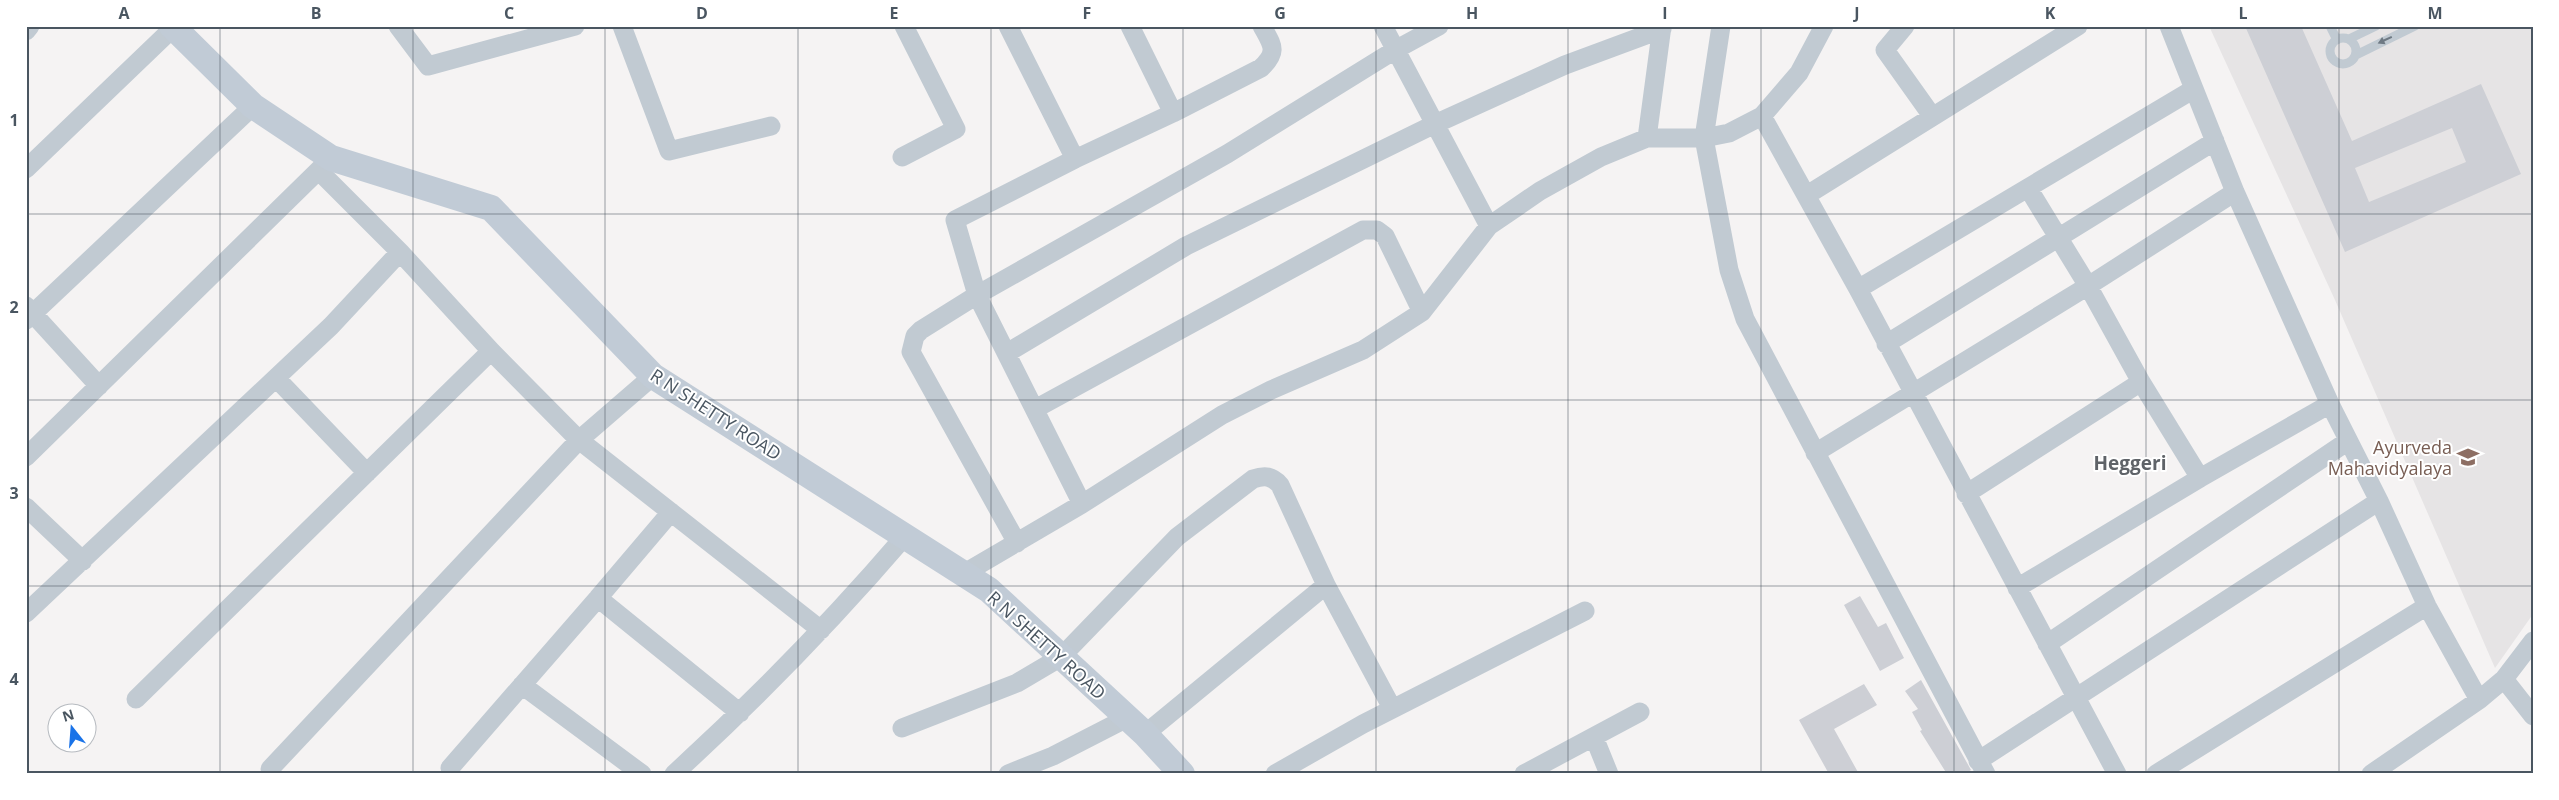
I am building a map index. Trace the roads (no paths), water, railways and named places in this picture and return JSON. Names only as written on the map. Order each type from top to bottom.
[{"type":"street","points":[[26,31],[30,26]]},
{"type":"street","points":[[398,26],[428,66],[574,26]]},
{"type":"street","points":[[622,26],[669,151],[771,126]]},
{"type":"street","points":[[902,157],[956,130],[904,26]]},
{"type":"street","points":[[1008,26],[1075,159]]},
{"type":"street","points":[[1130,26],[1173,113]]},
{"type":"street","points":[[1082,504],[977,295],[955,220],[1261,68],[1271,59],[1273,48],[1262,26]]},
{"type":"street","points":[[1383,26],[1489,226]]},
{"type":"street","points":[[1017,543],[911,352],[915,336],[921,330],[977,295],[1227,154],[1395,50],[1439,26]]},
{"type":"street","points":[[1721,26],[1696,138],[1729,270],[1745,319],[1815,453],[1925,655],[1982,767],[2076,697],[2379,500]]},
{"type":"street","points":[[963,574],[1082,504],[1222,415],[1272,390],[1363,350],[1422,312],[1489,226],[1540,191],[1601,157],[1652,137],[1696,138],[1728,133],[1762,116],[1799,73],[1824,26]]},
{"type":"street","points":[[1905,26],[1885,50],[1932,116]]},
{"type":"street","points":[[1807,195],[2078,26]]},
{"type":"street","points":[[2170,26],[2234,192],[2330,404],[2379,500],[2426,606],[2479,700]]},
{"type":"street","points":[[26,169],[173,27]]},
{"type":"street","name":"R N SHETTY ROAD","points":[[173,27],[253,106],[325,165],[491,208],[653,376],[989,590],[1136,726],[1182,774]]},
{"type":"street","points":[[1007,353],[1186,246],[1435,124],[1565,65],[1662,27],[1652,137]]},
{"type":"street","points":[[1858,289],[2194,89]]},
{"type":"street","points":[[99,386],[28,313],[253,106]]},
{"type":"street","points":[[1762,116],[1858,289],[2117,774]]},
{"type":"street","points":[[1886,344],[2215,141]]},
{"type":"street","points":[[26,457],[325,165],[400,252],[491,351],[579,440],[821,630]]},
{"type":"street","points":[[2028,188],[2088,286],[2141,382],[2200,478]]},
{"type":"street","points":[[1815,453],[2088,286],[2234,192]]},
{"type":"street","points":[[1035,409],[1363,230],[1377,230],[1385,236],[1422,312]]},
{"type":"street","points":[[26,614],[331,326],[400,252]]},
{"type":"street","points":[[136,699],[491,351]]},
{"type":"street","points":[[270,768],[579,440],[653,376]]},
{"type":"street","points":[[276,378],[367,473]]},
{"type":"street","points":[[1966,494],[2141,382]]},
{"type":"street","points":[[2017,588],[2200,478],[2330,404]]},
{"type":"street","points":[[2047,644],[2348,441]]},
{"type":"street","points":[[902,728],[1017,682],[1061,657],[1177,537],[1253,479],[1264,476],[1274,478],[1280,485],[1326,585],[1392,708]]},
{"type":"street","points":[[26,507],[83,561]]},
{"type":"street","points":[[450,768],[671,512]]},
{"type":"street","points":[[674,774],[740,713],[821,630],[905,536]]},
{"type":"street","points":[[1008,774],[1136,726],[1326,585]]},
{"type":"street","points":[[598,598],[740,713]]},
{"type":"street","points":[[2156,774],[2426,606]]},
{"type":"street","points":[[1275,774],[1392,708],[1585,611]]},
{"type":"street","points":[[2371,774],[2479,700],[2504,679],[2533,641]]},
{"type":"street","points":[[2504,679],[2533,716]]},
{"type":"street","points":[[522,685],[642,774]]},
{"type":"street","points":[[1524,774],[1640,712]]},
{"type":"street","points":[[1594,737],[1609,774]]},
{"type":"lane","points":[[2330,26],[2337,40]]},
{"type":"lane","points":[[2376,26],[2349,39],[2337,40],[2330,52],[2332,59],[2338,64],[2352,61],[2356,55],[2415,26]]},
{"type":"lane","points":[[2349,39],[2356,49],[2356,55]]},
{"type":"place","name":"Ayurveda Mahavidyalaya","points":[[2468,457]]},
{"type":"district","name":"Heggeri","points":[[2130,463]]}]
